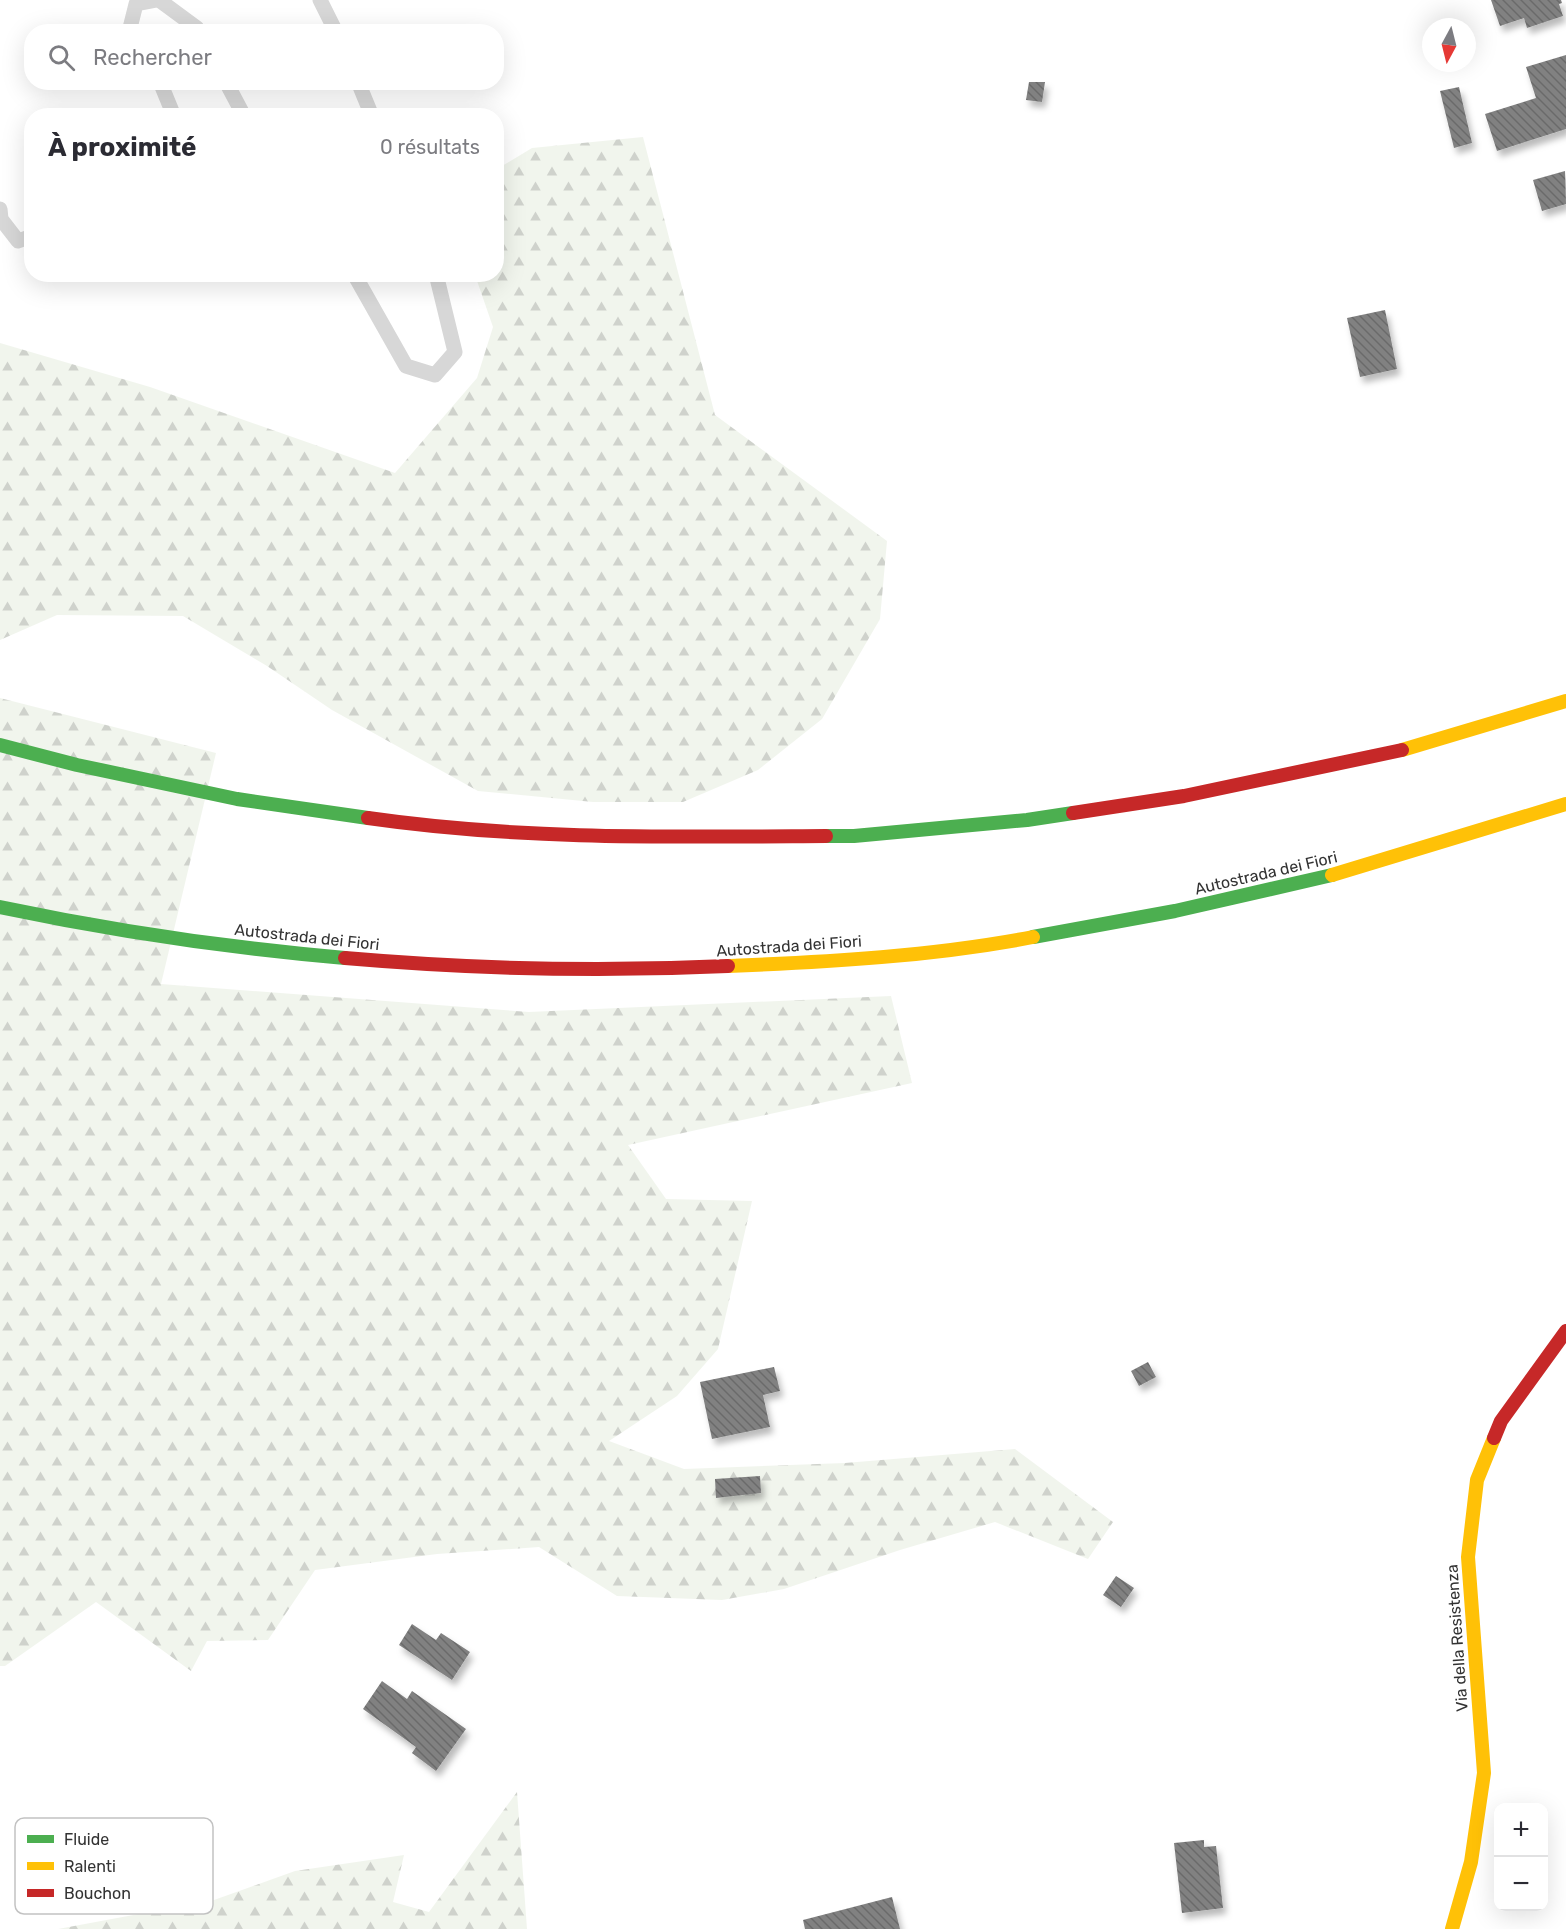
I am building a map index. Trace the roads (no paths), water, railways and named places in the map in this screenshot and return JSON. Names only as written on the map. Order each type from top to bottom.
[{"type":"main road","points":[[0,745],[88,768],[237,799],[442,828],[615,837],[854,836],[1027,820],[1184,796],[1398,751],[1566,700]]},
{"type":"main road","name":"Autostrada dei Fiori","points":[[0,908],[149,934],[287,953],[411,964],[639,970],[819,962],[992,945],[1175,912],[1341,873],[1566,804]]},
{"type":"main road","name":"Via della Resistenza","points":[[1452,1929],[1471,1862],[1484,1773],[1468,1557],[1477,1480],[1501,1421],[1566,1331]]},
{"type":"lane","points":[[131,24],[136,4],[158,0],[191,24]]},
{"type":"lane","points":[[320,0],[332,24]]},
{"type":"lane","points":[[163,90],[171,108]]},
{"type":"lane","points":[[230,90],[240,108]]},
{"type":"lane","points":[[361,90],[369,108]]},
{"type":"lane","points":[[0,209],[1,219],[18,241],[24,239]]},
{"type":"lane","points":[[359,282],[406,366],[435,375],[455,352],[438,282]]}]
